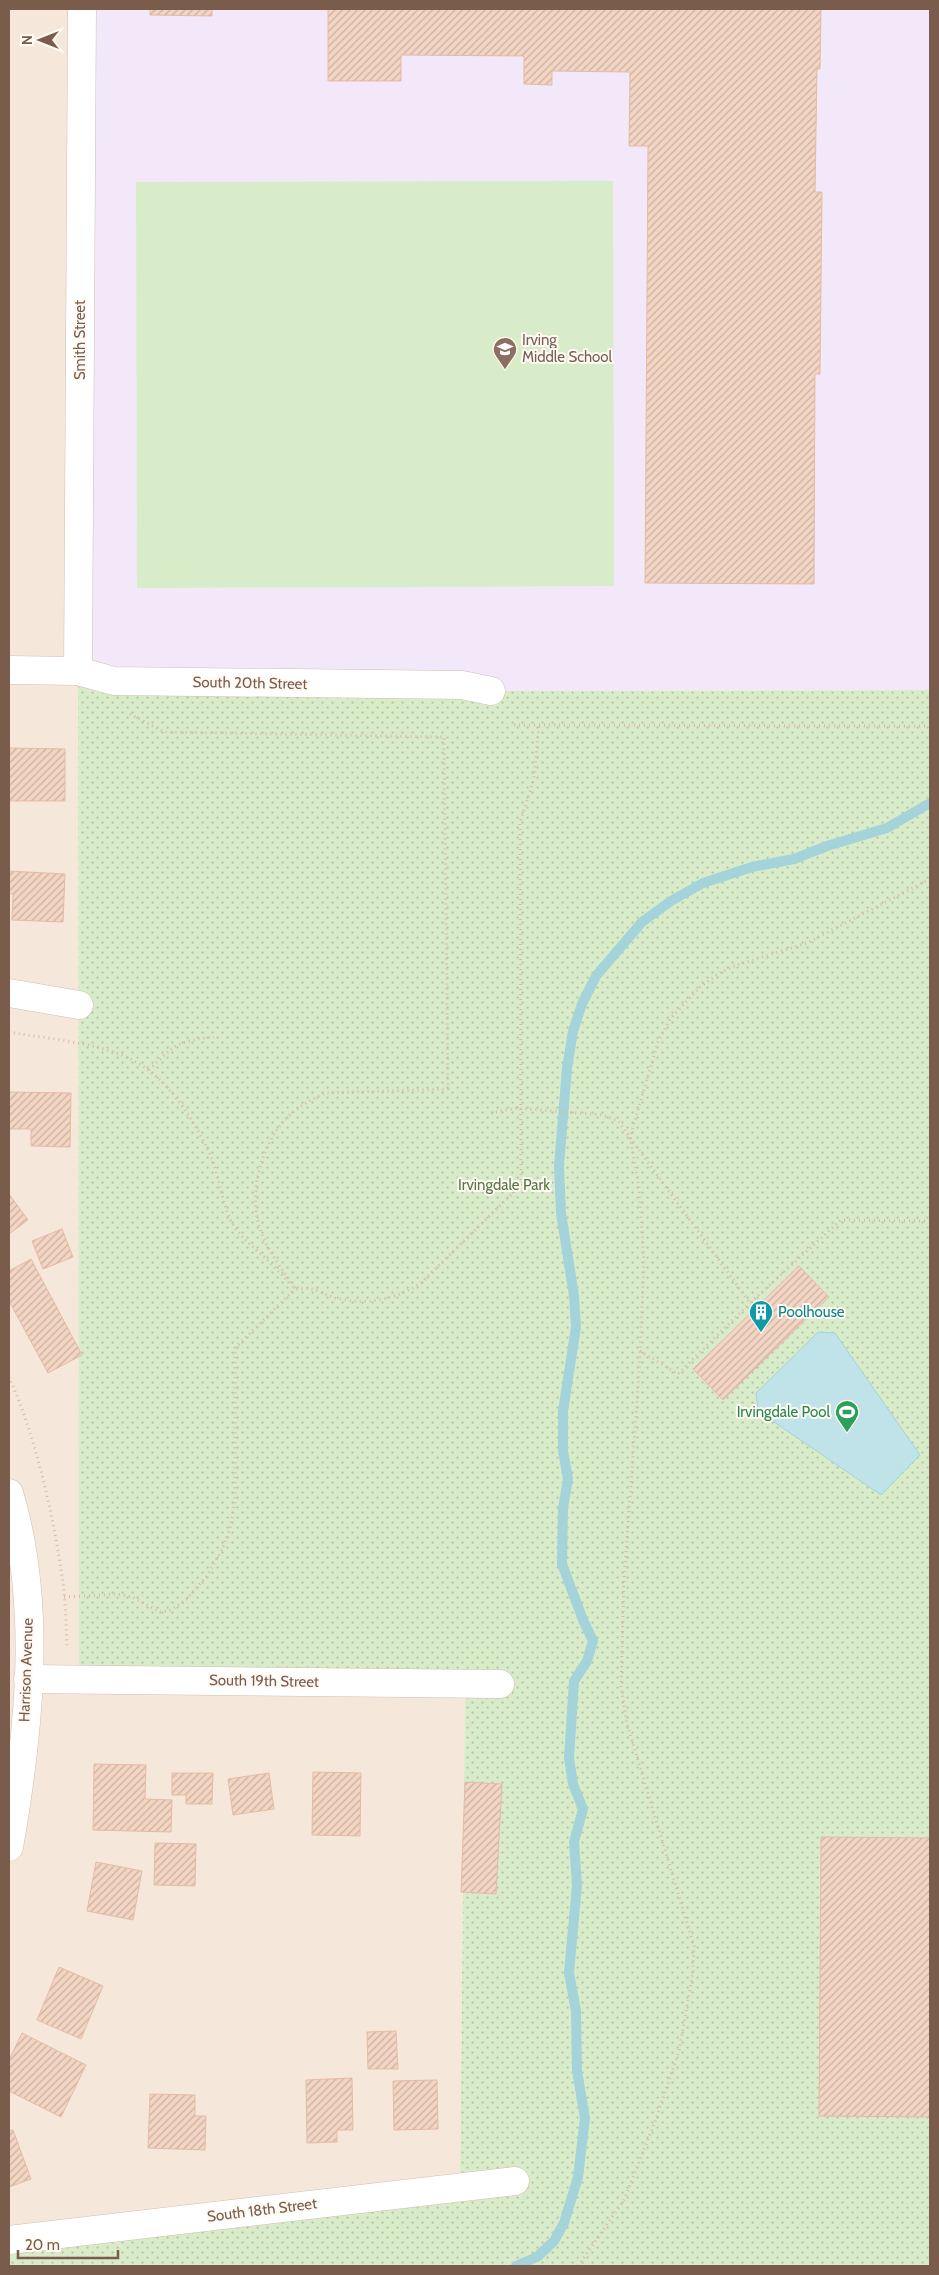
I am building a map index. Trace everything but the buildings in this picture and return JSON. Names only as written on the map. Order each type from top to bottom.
[{"type":"street","name":"Smith Street","points":[[78,671],[82,9]]},
{"type":"street","name":"South 20th Street","points":[[9,670],[78,671],[114,681],[462,685],[491,692]]},
{"type":"street","points":[[9,993],[79,1005]]},
{"type":"street","name":"Harrison Avenue","points":[[9,1493],[18,1523],[28,1604],[28,1679],[18,1796],[9,1847]]},
{"type":"street","name":"South 19th Street","points":[[28,1679],[500,1684]]},
{"type":"street","name":"South 18th Street","points":[[9,2240],[515,2181]]},
{"type":"path","points":[[128,714],[164,732],[444,737],[448,1089],[325,1093],[300,1106],[279,1126],[268,1146],[260,1169],[256,1206],[259,1228],[268,1248],[295,1289]]},
{"type":"path","points":[[514,725],[930,726]]},
{"type":"path","points":[[64,1597],[116,1594],[132,1597],[160,1612],[170,1612],[186,1600],[206,1577],[222,1550],[230,1528],[235,1501],[235,1348],[295,1289],[311,1289],[341,1300],[374,1301],[402,1295],[420,1284],[521,1185],[520,822],[534,779],[539,725]]},
{"type":"path","points":[[578,2266],[624,2200],[653,2128],[679,2051],[693,1972],[694,1946],[627,1724],[621,1686],[624,1580],[644,1263],[639,1187],[630,1137],[658,1042],[670,1019],[700,987],[721,972],[737,964],[807,943],[930,879]]},
{"type":"path","points":[[9,1032],[74,1042],[115,1052],[149,1070],[166,1086],[193,1121],[211,1156],[232,1224],[248,1244],[264,1256],[295,1289]]},
{"type":"path","points":[[149,1070],[184,1041],[214,1037]]},
{"type":"path","points":[[491,1113],[521,1109],[603,1115],[618,1121],[750,1303]]},
{"type":"path","points":[[640,1350],[678,1374],[750,1303],[841,1220],[930,1221]]},
{"type":"shaded area","points":[[9,9],[82,9],[465,1683],[460,2187],[9,2240]]},
{"type":"shaded area","name":"Irving Middle School","points":[[82,9],[930,9],[930,690],[491,691],[78,671]]},
{"type":"green space","points":[[613,181],[614,586],[137,588],[136,182]]},
{"type":"green space","name":"Irvingdale Park","points":[[78,671],[491,691],[930,690],[930,2266],[9,2266],[9,2240],[460,2187],[465,1683],[79,1679]]},
{"type":"water","name":"Irvingdale Pool","points":[[818,1332],[835,1333],[920,1455],[881,1495],[758,1411],[756,1393]]},
{"type":"waterway","points":[[516,2266],[537,2257],[554,2241],[564,2223],[578,2177],[585,2118],[577,2071],[576,2011],[569,1973],[577,1885],[574,1842],[583,1809],[573,1784],[569,1758],[574,1681],[587,1661],[593,1641],[562,1564],[563,1508],[568,1479],[563,1451],[563,1411],[576,1327],[574,1296],[561,1213],[559,1166],[567,1068],[573,1031],[582,1004],[596,976],[642,922],[671,901],[703,883],[752,867],[794,859],[827,846],[887,828],[930,803]]},
{"type":"place","name":"Irving Middle School","points":[[505,370]]},
{"type":"place","name":"Poolhouse","points":[[761,1333]]},
{"type":"place","name":"Irvingdale Pool","points":[[847,1433]]}]
